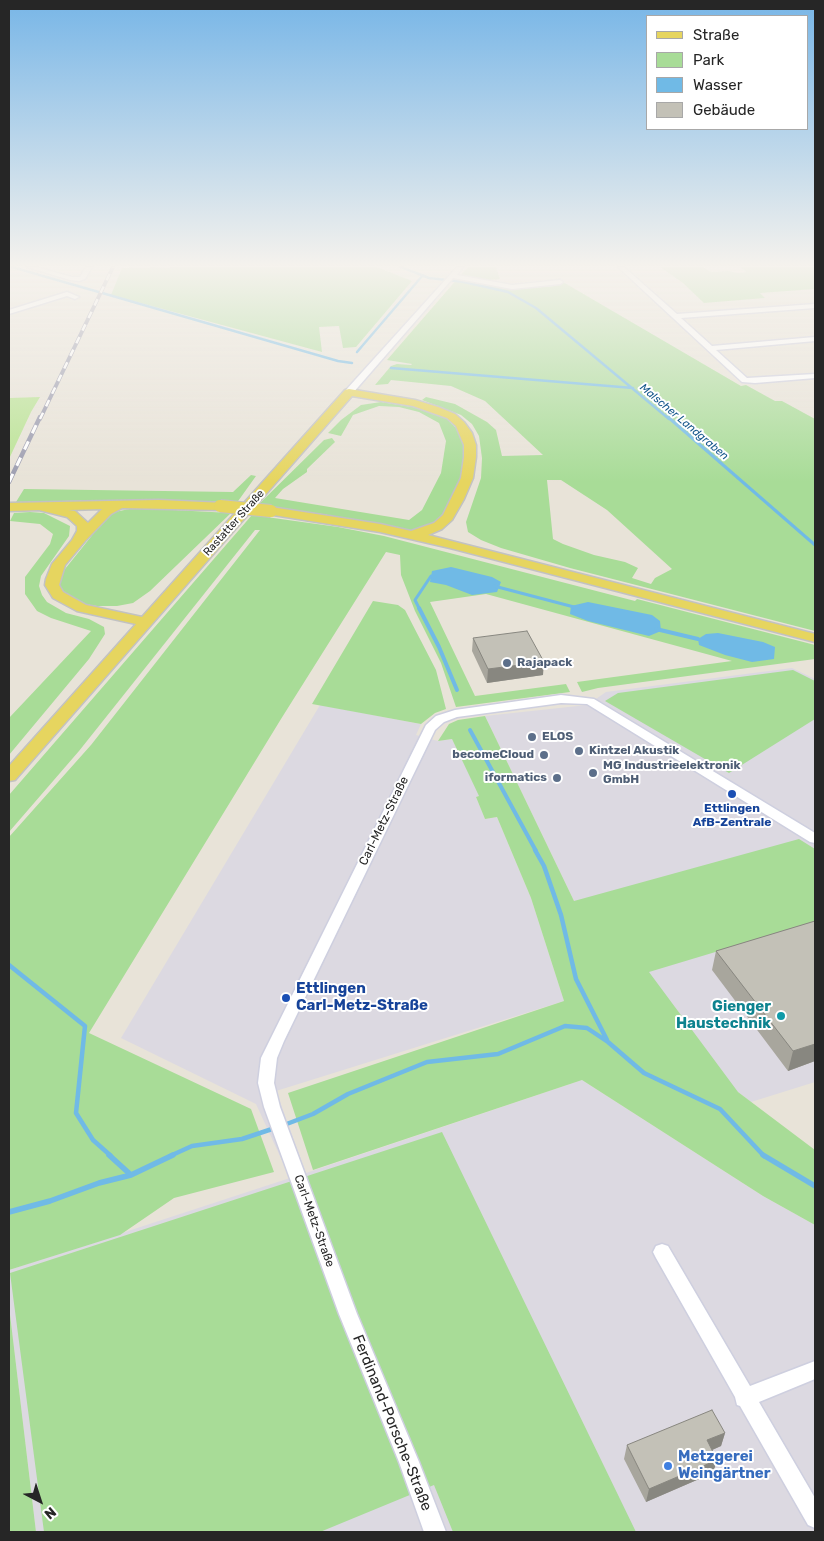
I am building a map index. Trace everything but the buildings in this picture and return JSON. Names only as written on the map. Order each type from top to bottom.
[{"type":"main road","points":[[348,393],[356,398],[395,400]]},
{"type":"main road","points":[[348,393],[395,400],[434,409],[450,416],[460,424],[466,433],[470,445],[467,478],[458,499],[448,517],[433,528],[411,535]]},
{"type":"main road","name":"Rastatter Straße","points":[[9,776],[348,393]]},
{"type":"main road","points":[[332,412],[374,400]]},
{"type":"main road","points":[[121,504],[108,511],[78,541],[59,564],[52,579],[52,585],[58,596],[82,608],[146,622]]},
{"type":"main road","points":[[9,507],[121,504],[220,506],[334,520],[475,549],[815,638]]},
{"type":"main road","points":[[34,506],[65,511],[80,520],[83,525],[83,531],[78,541]]},
{"type":"main road","points":[[448,517],[452,531],[475,549]]},
{"type":"street","name":"Rastatter Straße","points":[[348,393],[395,339]]},
{"type":"street","points":[[700,339],[744,379],[749,381],[815,376]]},
{"type":"street","points":[[710,348],[815,340]]},
{"type":"street","name":"Carl-Metz-Straße","points":[[348,1314],[286,1146],[268,1095],[266,1082],[270,1058],[276,1042],[430,728],[440,719],[455,714],[562,699],[590,700],[815,839]]},
{"type":"street","points":[[662,1252],[744,1398],[815,1518]]},
{"type":"street","name":"Ferdinand-Porsche-Straße","points":[[348,1314],[409,1462],[435,1532]]},
{"type":"street","points":[[744,1398],[815,1370]]},
{"type":"shaded area","points":[[792,668],[815,679],[815,1082],[751,1102],[630,1010],[574,901],[485,716],[587,705],[606,692]]},
{"type":"shaded area","points":[[320,705],[421,724],[416,735],[438,741],[452,739],[480,796],[476,797],[485,819],[497,817],[531,898],[564,1001],[276,1091],[306,1173],[582,1080],[763,1196],[815,1225],[815,1532],[36,1532],[9,1306],[9,1270],[290,1178],[256,1104],[121,1038]]},
{"type":"green space","points":[[274,339],[320,339],[322,352]]},
{"type":"green space","points":[[341,339],[363,339],[356,347],[343,348]]},
{"type":"green space","points":[[405,339],[660,339],[741,386],[746,385],[775,401],[782,401],[815,419],[815,631],[570,568],[501,548],[481,540],[468,532],[466,522],[481,478],[482,458],[479,436],[472,424],[461,415],[422,400],[426,397],[455,404],[487,422],[496,430],[502,456],[543,455],[485,401],[451,386],[391,380],[388,384],[375,385],[391,366],[412,364],[387,360]],"holes":[[[547,480],[561,480],[607,510],[672,569],[655,578],[651,584],[632,578],[638,568],[625,562],[594,555],[553,539]]]},
{"type":"green space","points":[[40,397],[31,412],[9,459],[9,398]]},
{"type":"green space","points":[[381,402],[425,409],[446,418],[459,431],[465,443],[463,472],[456,490],[446,510],[430,528],[409,530],[322,514],[257,506],[324,440],[332,438],[335,442],[307,469],[307,472],[283,489],[275,498],[409,520],[422,510],[441,473],[446,441],[439,423],[419,412],[399,407],[379,406],[353,415],[341,436],[328,433],[341,420],[361,405]]},
{"type":"green space","points":[[251,475],[256,476],[236,504],[109,500],[16,502],[24,489],[233,492]]},
{"type":"green space","points":[[134,508],[231,513],[150,591],[133,603],[117,606],[84,604],[62,592],[58,581],[61,574],[110,513]]},
{"type":"green space","points":[[14,513],[44,513],[70,526],[69,536],[41,576],[39,586],[42,595],[47,602],[66,613],[89,619],[104,627],[105,634],[89,659],[9,755],[9,718],[91,631],[51,618],[37,611],[25,594],[25,577],[50,544],[53,534],[40,524],[10,521]]},
{"type":"green space","points":[[252,515],[338,527],[384,536],[635,601],[637,599],[815,645],[815,659],[598,688],[582,692],[577,682],[732,661],[486,594],[430,602],[475,696],[566,684],[570,692],[456,707],[441,663],[415,611],[401,575],[400,555],[386,552],[281,719],[89,1033],[251,1109],[274,1172],[174,1198],[120,1235],[9,1270],[9,837],[91,745],[260,530],[255,530],[79,751],[9,832],[9,795]]},
{"type":"green space","points":[[373,601],[398,605],[405,610],[436,670],[446,709],[435,713],[421,724],[312,704]]},
{"type":"green space","points":[[793,670],[815,681],[815,719],[729,773],[605,701],[618,693]]},
{"type":"green space","points":[[485,716],[574,901],[799,839],[815,849],[815,922],[649,972],[738,1092],[815,1150],[815,1225],[763,1196],[582,1080],[313,1170],[288,1093],[564,1001],[531,898],[497,817],[485,819],[476,797],[479,796],[452,739],[438,741],[449,724],[458,720]]},
{"type":"green space","points":[[442,1132],[636,1532],[453,1532],[434,1485],[320,1532],[44,1532],[10,1273]]},
{"type":"green space","points":[[9,1306],[36,1532],[9,1532]]},
{"type":"water","points":[[451,567],[492,577],[501,582],[497,592],[472,595],[446,585],[430,582],[432,571]]},
{"type":"water","points":[[588,602],[652,615],[660,621],[661,631],[649,636],[588,621],[570,614],[571,606]]},
{"type":"water","points":[[718,633],[763,642],[775,647],[774,659],[752,662],[725,655],[699,645],[698,639],[706,634]]},
{"type":"waterway","points":[[261,339],[338,361],[352,363]]},
{"type":"waterway","points":[[357,352],[368,339]]},
{"type":"waterway","name":"Malscher Landgraben","points":[[573,339],[632,388]]},
{"type":"waterway","points":[[391,368],[632,388]]},
{"type":"waterway","name":"Malscher Landgraben","points":[[632,388],[669,419]]},
{"type":"waterway","name":"Malscher Landgraben","points":[[668,417],[815,545]]},
{"type":"waterway","points":[[419,608],[415,600],[431,576],[435,577]]},
{"type":"waterway","points":[[494,586],[574,607]]},
{"type":"waterway","points":[[419,608],[439,647],[457,690]]},
{"type":"waterway","points":[[656,629],[698,639]]},
{"type":"waterway","points":[[470,730],[536,851]]},
{"type":"waterway","points":[[535,850],[544,866],[561,915],[576,979],[607,1040]]},
{"type":"waterway","points":[[9,965],[85,1026],[76,1113],[93,1140],[111,1156]]},
{"type":"waterway","points":[[284,1125],[313,1114],[348,1094],[427,1062],[498,1054],[565,1026],[587,1028],[608,1042],[644,1073],[720,1109],[763,1155]]},
{"type":"waterway","points":[[170,1156],[192,1146],[242,1139],[275,1128]]},
{"type":"waterway","points":[[109,1155],[131,1175]]},
{"type":"waterway","points":[[131,1175],[173,1155]]},
{"type":"waterway","points":[[763,1155],[815,1186]]},
{"type":"waterway","points":[[9,1212],[50,1201],[99,1183],[131,1175]]},
{"type":"railway","points":[[40,419],[78,339]]},
{"type":"railway","points":[[9,482],[40,417]]},
{"type":"place","name":"Rajapack","points":[[507,663]]},
{"type":"place","name":"ELOS","points":[[532,737]]},
{"type":"place","name":"Kintzel Akustik","points":[[579,751]]},
{"type":"place","name":"becomeCloud","points":[[544,755]]},
{"type":"place","name":"MG Industrieelektronik GmbH","points":[[593,773]]},
{"type":"place","name":"iformatics","points":[[557,778]]},
{"type":"place","name":"Ettlingen AfB-Zentrale","points":[[732,794]]},
{"type":"place","name":"Ettlingen Carl-Metz-Straße","points":[[286,998]]},
{"type":"place","name":"Gienger Haustechnik","points":[[781,1016]]},
{"type":"place","name":"Metzgerei Weingärtner","points":[[668,1466]]}]
